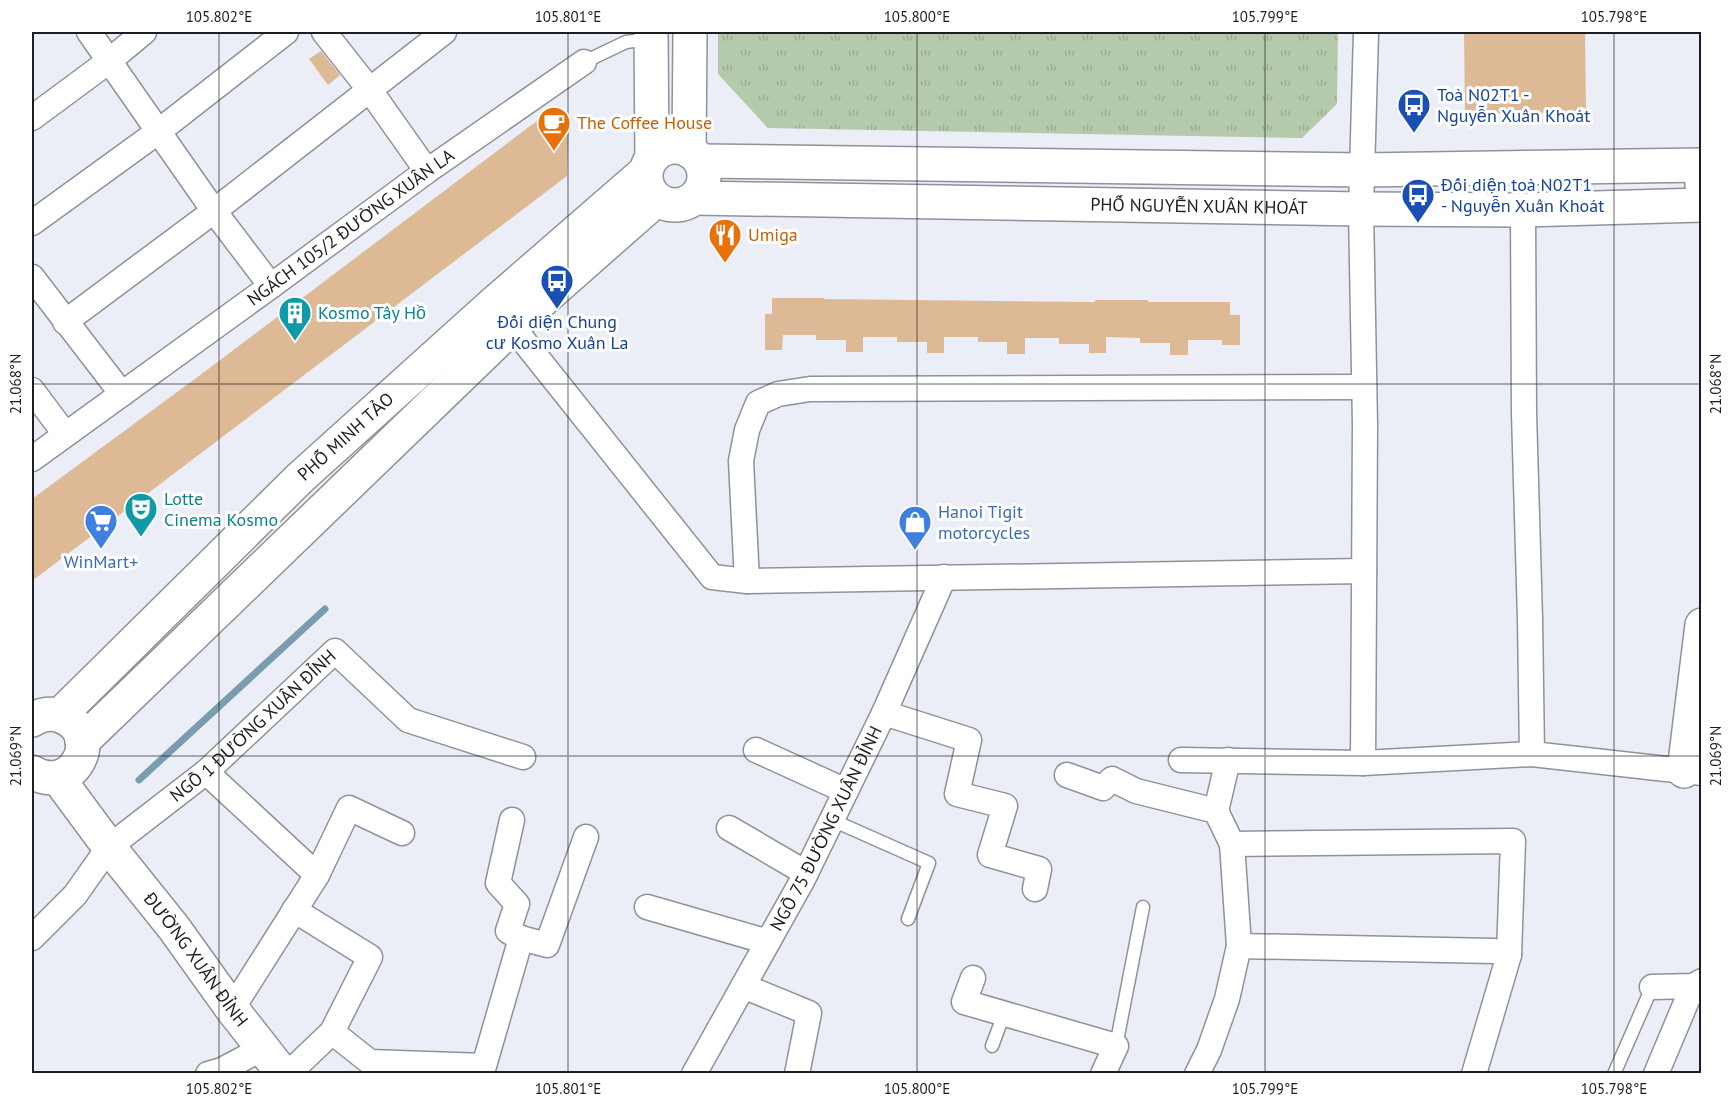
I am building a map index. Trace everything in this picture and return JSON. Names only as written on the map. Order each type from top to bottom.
[{"type":"street","points":[[89,32],[214,211],[271,286]]},
{"type":"street","points":[[32,118],[144,32]]},
{"type":"street","points":[[32,223],[159,131],[286,32]]},
{"type":"street","points":[[324,32],[369,89],[427,171]]},
{"type":"street","points":[[65,322],[214,211],[444,32]]},
{"type":"street","points":[[690,32],[695,156]]},
{"type":"street","points":[[1363,762],[1364,387],[1361,209],[1366,32]]},
{"type":"street","points":[[651,35],[651,177],[665,204],[674,206],[683,205],[695,198],[703,186],[704,177],[703,168],[695,156],[684,148],[673,147],[663,149],[651,177]]},
{"type":"street","name":"NGÁCH 105/2 ĐƯỜNG XUÂN LA","points":[[32,459],[427,171],[584,62]]},
{"type":"street","points":[[695,156],[1363,170],[1701,165]]},
{"type":"street","name":"PHỐ MINH TẢO","points":[[82,742],[503,315],[651,177]]},
{"type":"street","name":"PHỐ NGUYỄN XUÂN KHOÁT","points":[[695,198],[1361,209],[1523,210],[1701,205]]},
{"type":"street","points":[[1523,210],[1524,414],[1532,754]]},
{"type":"street","points":[[32,277],[122,394]]},
{"type":"street","points":[[503,315],[712,577],[747,581],[1364,571]]},
{"type":"street","name":"PHỐ MINH TẢO","points":[[46,718],[301,477],[503,315]]},
{"type":"street","points":[[747,581],[741,461],[747,430],[758,404],[778,394],[810,389],[1364,387]]},
{"type":"street","points":[[32,390],[65,434]]},
{"type":"street","name":"NGÕ 75 ĐƯỜNG XUÂN ĐỈNH","points":[[694,1074],[806,873],[884,713],[944,577]]},
{"type":"street","points":[[1181,760],[1363,762],[1532,754],[1693,772],[1701,625]]},
{"type":"street","name":"NGÕ 1 ĐƯỜNG XUÂN ĐỈNH","points":[[32,938],[75,895],[109,846],[206,772],[334,651],[408,720],[523,757]]},
{"type":"street","points":[[884,713],[969,740],[957,795],[1005,806],[990,855],[1039,869],[1035,889]]},
{"type":"street","points":[[45,775],[68,774],[81,758],[83,748],[77,728],[69,720],[46,718]]},
{"type":"street","points":[[756,750],[846,791]]},
{"type":"street","points":[[1197,1074],[1209,1050],[1227,999],[1239,946],[1232,844],[1216,811],[1228,760]]},
{"type":"street","points":[[206,772],[317,875]]},
{"type":"street","name":"ĐƯỜNG XUÂN ĐỈNH","points":[[45,775],[109,846],[174,928],[232,1009],[285,1074]]},
{"type":"street","points":[[1066,775],[1103,788],[1112,779],[1136,791],[1168,797],[1216,811]]},
{"type":"street","points":[[232,1009],[317,875],[349,808],[402,833]]},
{"type":"street","points":[[512,820],[498,883],[517,904],[508,931],[520,938],[547,945],[586,837]]},
{"type":"street","points":[[729,828],[806,873]]},
{"type":"street","points":[[1232,844],[1514,841],[1509,955],[1474,1074]]},
{"type":"street","points":[[647,907],[768,942]]},
{"type":"street","points":[[285,1074],[332,1032],[370,957],[294,910]]},
{"type":"street","points":[[332,1032],[366,1068],[484,1066],[520,938]]},
{"type":"street","points":[[1239,946],[1494,951],[1509,955]]},
{"type":"street","points":[[973,978],[964,1002],[1116,1046],[1103,1074]]},
{"type":"street","points":[[1652,987],[1697,983],[1656,1074]]},
{"type":"street","points":[[743,986],[809,1013],[797,1074]]},
{"type":"street","points":[[208,1074],[222,1070],[263,1048]]},
{"type":"lane","points":[[584,62],[626,42],[651,35]]},
{"type":"lane","points":[[832,820],[929,863],[909,919]]},
{"type":"lane","points":[[1116,1046],[1143,907]]},
{"type":"lane","points":[[1614,1074],[1652,987]]},
{"type":"lane","points":[[992,1047],[1004,1014]]},
{"type":"green space","points":[[718,32],[1338,32],[1337,104],[1302,138],[768,128],[718,74]]},
{"type":"building","points":[[1464,32],[1585,32],[1586,112],[1465,114]]},
{"type":"building","points":[[321,51],[340,75],[328,85],[309,59]]},
{"type":"building","name":"Kosmo Tây Hồ","points":[[554,108],[569,127],[567,176],[32,581],[32,499]]},
{"type":"building","points":[[772,298],[1230,302],[1230,315],[1240,315],[1240,345],[1222,345],[1222,340],[1188,340],[1188,355],[1170,355],[1170,343],[1140,343],[1140,338],[1106,337],[1106,353],[1089,353],[1089,344],[1059,344],[1059,338],[1025,338],[1025,354],[1007,354],[1007,342],[978,342],[978,337],[944,337],[944,353],[927,353],[927,342],[897,342],[897,337],[863,337],[863,352],[846,352],[846,340],[816,340],[816,335],[783,335],[782,350],[765,350],[765,314],[772,314]]},
{"type":"waterway","points":[[139,780],[325,609]]},
{"type":"place","name":"Toà N02T1 - Nguyễn Xuân Khoát","points":[[1414,134]]},
{"type":"place","name":"The Coffee House","points":[[554,152]]},
{"type":"place","name":"Đối diện toà N02T1 - Nguyễn Xuân Khoát","points":[[1418,224]]},
{"type":"place","name":"Umiga","points":[[725,264]]},
{"type":"place","name":"Đối diện Chung cư Kosmo Xuân La","points":[[557,310]]},
{"type":"place","name":"Kosmo Tây Hồ","points":[[295,342]]},
{"type":"place","name":"Lotte Cinema Kosmo","points":[[141,538]]},
{"type":"place","name":"WinMart+","points":[[101,550]]},
{"type":"place","name":"Hanoi Tigit motorcycles","points":[[915,551]]}]
